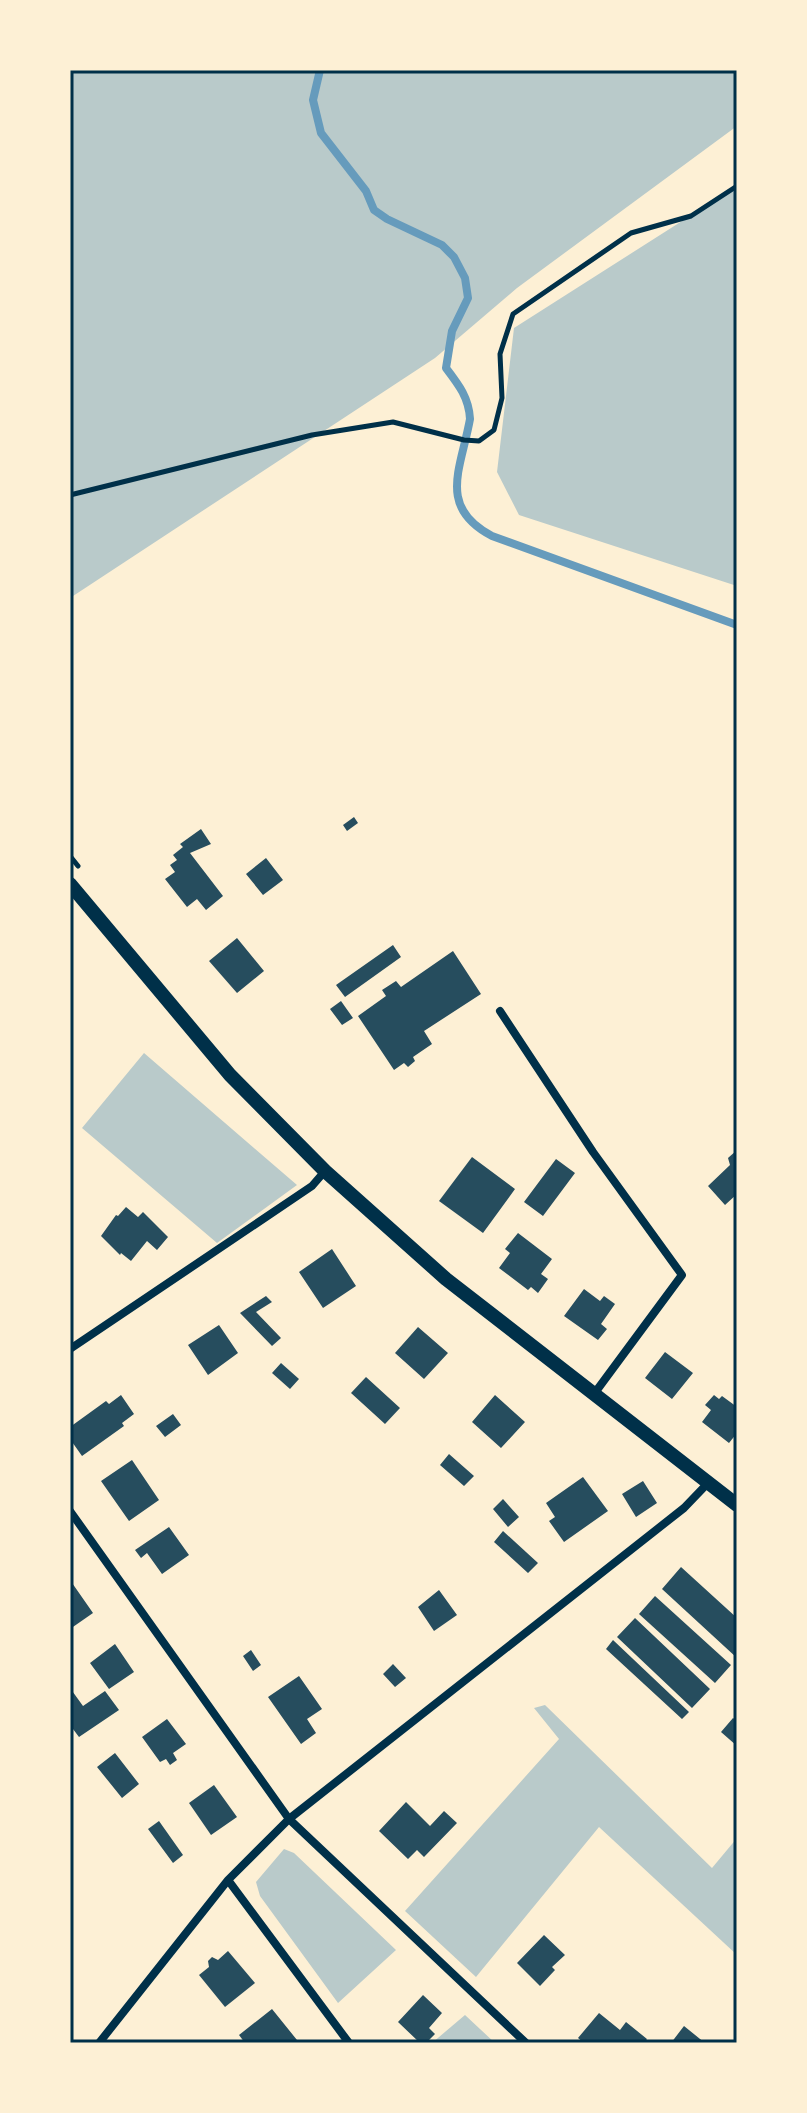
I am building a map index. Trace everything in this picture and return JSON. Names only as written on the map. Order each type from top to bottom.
[{"type":"street","points":[[70,884],[230,1075],[325,1171],[446,1279],[737,1505]]},
{"type":"street","points":[[500,1011],[593,1152],[682,1275],[593,1395]]},
{"type":"street","points":[[70,1349],[312,1186],[325,1171]]},
{"type":"street","points":[[99,2043],[228,1880],[289,1819],[684,1508],[708,1483]]},
{"type":"street","points":[[70,1511],[289,1819],[526,2043]]},
{"type":"street","points":[[228,1880],[349,2043]]},
{"type":"path","points":[[70,495],[312,435],[393,422],[479,441],[494,430],[502,398],[500,354],[513,314],[631,233],[691,216],[737,186]]},
{"type":"path","points":[[70,856],[80,868]]},
{"type":"shaded area","points":[[70,70],[737,70],[737,126],[517,288],[435,358],[70,598]]},
{"type":"shaded area","points":[[737,186],[737,586],[519,515],[497,472],[514,328]]},
{"type":"shaded area","points":[[144,1053],[297,1185],[217,1243],[82,1128]]},
{"type":"shaded area","points":[[545,1705],[712,1868],[737,1838],[737,1955],[599,1827],[476,1977],[405,1911],[559,1739],[534,1708]]},
{"type":"shaded area","points":[[284,1849],[294,1853],[396,1950],[338,2003],[260,1896],[256,1882]]},
{"type":"shaded area","points":[[465,2015],[495,2043],[432,2043]]},
{"type":"building","points":[[354,817],[358,823],[347,831],[343,825]]},
{"type":"building","points":[[201,829],[211,844],[190,853],[223,896],[206,910],[197,899],[187,907],[165,879],[175,872],[170,865],[177,860],[173,855],[183,847],[180,844]]},
{"type":"building","points":[[266,858],[283,880],[263,895],[246,874]]},
{"type":"building","points":[[237,938],[264,971],[237,993],[209,961]]},
{"type":"building","points":[[393,945],[401,957],[345,997],[336,985]]},
{"type":"building","points":[[453,951],[481,994],[424,1031],[432,1044],[413,1057],[415,1061],[408,1067],[404,1063],[394,1070],[358,1016],[386,996],[382,990],[396,981],[401,987]]},
{"type":"building","points":[[341,1001],[353,1018],[342,1025],[330,1009]]},
{"type":"building","points":[[737,1150],[737,1194],[725,1205],[708,1186],[730,1165],[728,1158]]},
{"type":"building","points":[[472,1157],[515,1189],[483,1233],[439,1201]]},
{"type":"building","points":[[556,1159],[575,1173],[543,1216],[524,1202]]},
{"type":"building","points":[[126,1207],[138,1217],[143,1212],[168,1237],[157,1250],[147,1241],[131,1261],[120,1255],[101,1236]]},
{"type":"building","points":[[518,1233],[552,1259],[541,1274],[548,1279],[538,1293],[531,1287],[528,1290],[499,1268],[510,1253],[505,1249]]},
{"type":"building","points":[[332,1249],[356,1286],[323,1308],[299,1272]]},
{"type":"building","points":[[584,1289],[600,1301],[604,1296],[615,1304],[601,1324],[607,1329],[598,1340],[564,1316]]},
{"type":"building","points":[[266,1296],[272,1302],[256,1312],[281,1338],[272,1346],[240,1313]]},
{"type":"building","points":[[219,1325],[238,1353],[208,1375],[188,1345]]},
{"type":"building","points":[[418,1327],[448,1353],[424,1379],[395,1353]]},
{"type":"building","points":[[665,1352],[693,1373],[672,1399],[645,1378]]},
{"type":"building","points":[[281,1363],[299,1379],[290,1389],[272,1373]]},
{"type":"building","points":[[366,1377],[400,1408],[385,1424],[351,1393]]},
{"type":"building","points":[[121,1395],[134,1414],[122,1423],[124,1426],[82,1456],[70,1439],[70,1427],[106,1401],[109,1404]]},
{"type":"building","points":[[495,1395],[525,1422],[501,1448],[472,1422]]},
{"type":"building","points":[[714,1395],[719,1399],[722,1396],[737,1407],[737,1433],[729,1443],[702,1422],[711,1410],[705,1405]]},
{"type":"building","points":[[173,1414],[181,1425],[165,1437],[156,1426]]},
{"type":"building","points":[[449,1454],[474,1476],[464,1486],[440,1465]]},
{"type":"building","points":[[132,1460],[159,1500],[129,1521],[101,1481]]},
{"type":"building","points":[[583,1477],[608,1511],[564,1542],[549,1521],[555,1517],[546,1503]]},
{"type":"building","points":[[643,1481],[657,1503],[636,1517],[622,1494]]},
{"type":"building","points":[[503,1499],[519,1517],[508,1527],[493,1509]]},
{"type":"building","points":[[169,1527],[189,1555],[162,1574],[147,1553],[141,1558],[135,1550]]},
{"type":"building","points":[[503,1531],[538,1563],[528,1573],[494,1542]]},
{"type":"building","points":[[681,1567],[737,1618],[737,1658],[662,1589]]},
{"type":"building","points":[[70,1580],[93,1613],[70,1629]]},
{"type":"building","points":[[439,1590],[457,1615],[434,1631],[418,1607]]},
{"type":"building","points":[[655,1596],[731,1665],[715,1683],[639,1614]]},
{"type":"building","points":[[635,1618],[710,1689],[692,1708],[617,1637]]},
{"type":"building","points":[[613,1640],[689,1712],[682,1719],[606,1649]]},
{"type":"building","points":[[115,1644],[134,1672],[109,1689],[90,1663]]},
{"type":"building","points":[[251,1650],[261,1665],[253,1671],[243,1656]]},
{"type":"building","points":[[393,1664],[406,1678],[395,1687],[383,1674]]},
{"type":"building","points":[[299,1676],[322,1709],[307,1719],[316,1733],[301,1744],[268,1697]]},
{"type":"building","points":[[70,1688],[83,1706],[105,1691],[119,1710],[79,1737],[70,1725]]},
{"type":"building","points":[[733,1718],[737,1721],[737,1746],[721,1732]]},
{"type":"building","points":[[167,1719],[186,1744],[173,1753],[177,1760],[170,1765],[166,1759],[160,1762],[142,1737]]},
{"type":"building","points":[[115,1753],[139,1784],[122,1798],[97,1767]]},
{"type":"building","points":[[214,1785],[237,1817],[211,1835],[189,1803]]},
{"type":"building","points":[[406,1802],[430,1826],[444,1811],[457,1823],[424,1857],[417,1850],[408,1859],[379,1831]]},
{"type":"building","points":[[159,1821],[183,1855],[173,1863],[148,1829]]},
{"type":"building","points":[[544,1935],[565,1955],[552,1967],[555,1970],[540,1986],[517,1963]]},
{"type":"building","points":[[228,1951],[255,1983],[225,2007],[199,1975],[209,1967],[208,1961],[212,1957],[218,1960]]},
{"type":"building","points":[[423,1995],[442,2013],[429,2028],[435,2034],[426,2043],[420,2043],[398,2022]]},
{"type":"building","points":[[272,2009],[297,2040],[293,2043],[245,2043],[239,2035]]},
{"type":"building","points":[[599,2013],[620,2030],[626,2022],[647,2039],[644,2043],[584,2043],[578,2038]]},
{"type":"building","points":[[684,2026],[705,2043],[671,2043]]},
{"type":"waterway","points":[[320,70],[313,100],[321,133],[366,191],[374,210],[442,245],[454,257],[465,278],[468,298],[452,331],[446,368],[462,392],[470,419],[457,485],[458,499],[464,513],[492,536],[737,625]]}]
